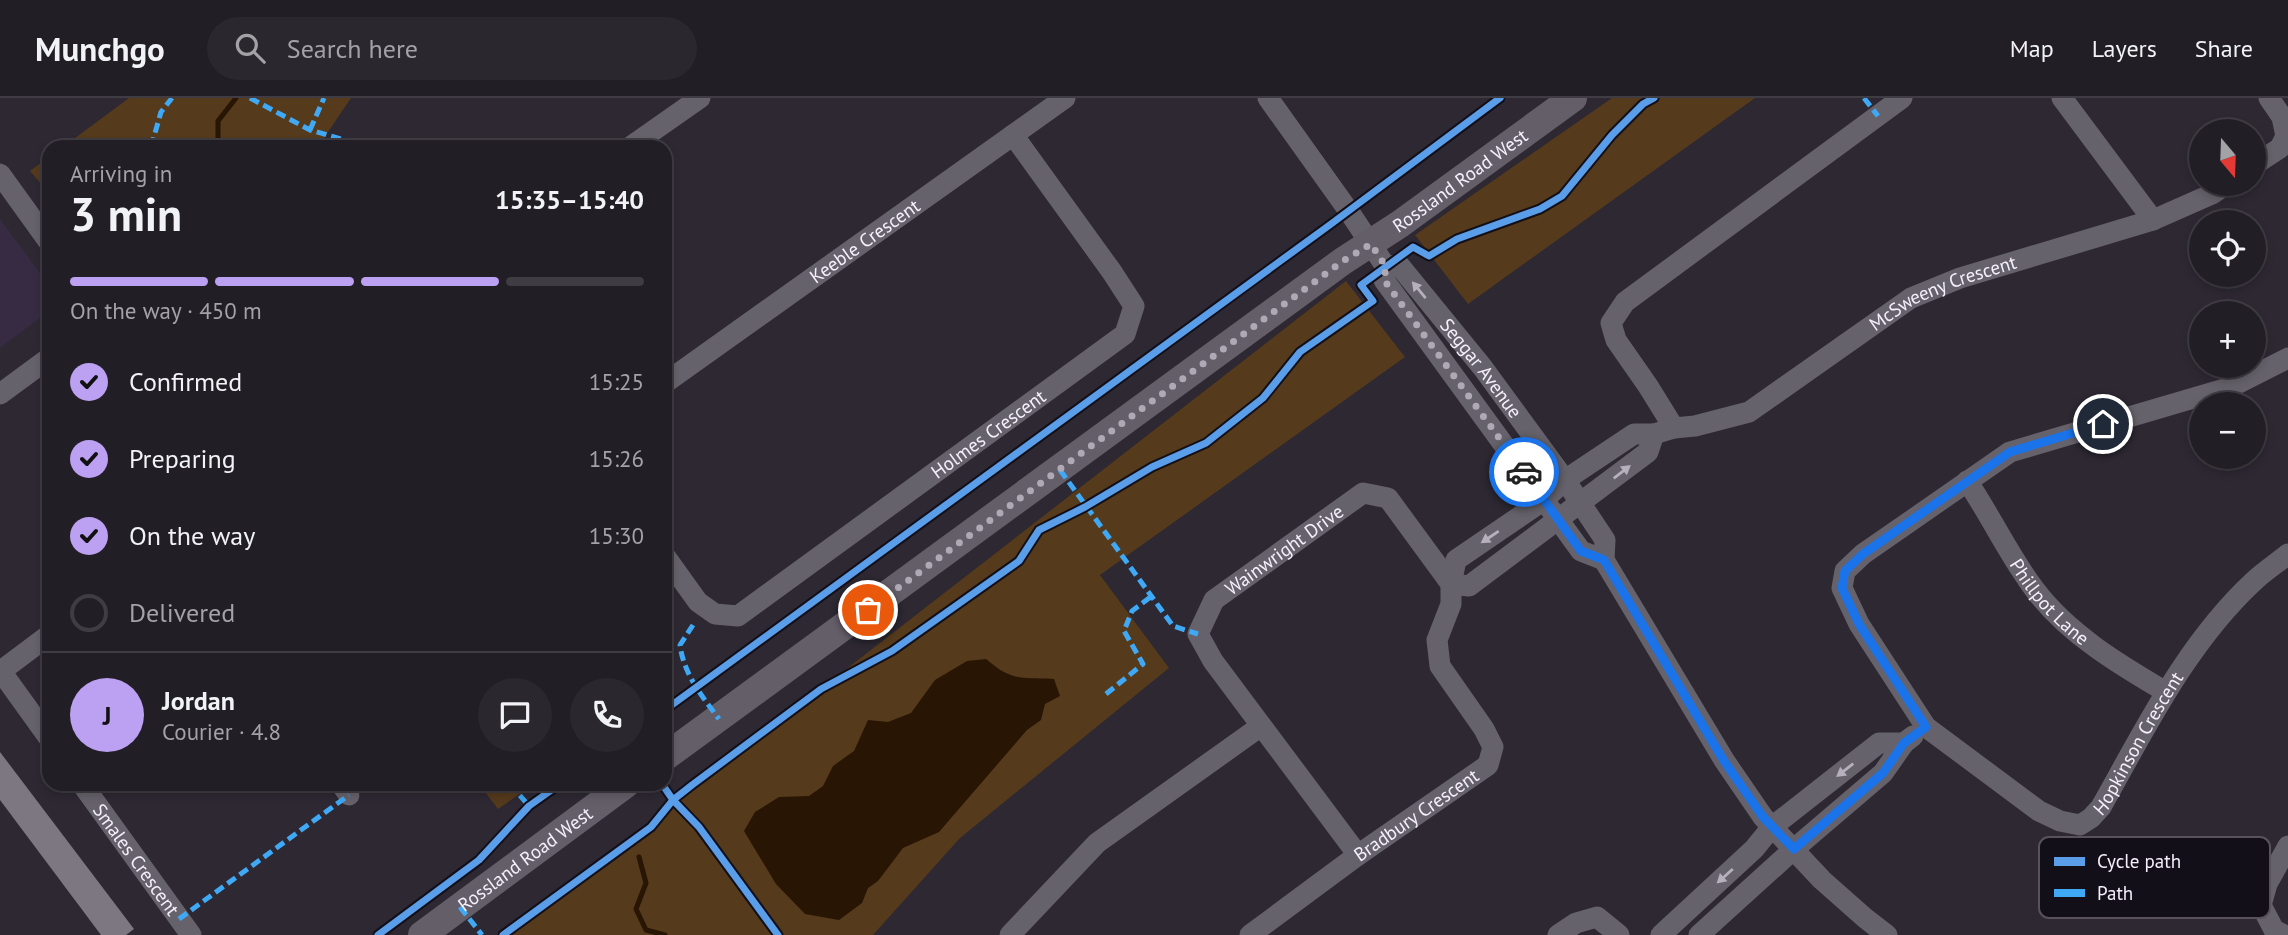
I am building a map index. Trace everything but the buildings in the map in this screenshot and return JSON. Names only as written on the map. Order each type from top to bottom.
[{"type":"main road","name":"Rossland Road West","points":[[672,752],[1343,261],[1378,256],[1573,98]]},
{"type":"main road","name":"Rossland Road West","points":[[422,935],[617,791]]},
{"type":"street","points":[[640,140],[699,98]]},
{"type":"street","name":"Keeble Crescent","points":[[672,378],[1065,98]]},
{"type":"street","points":[[1268,98],[1378,256]]},
{"type":"street","points":[[1451,584],[1469,586],[1648,452],[1664,431],[1648,386],[1616,340],[1611,323],[1625,302],[1902,98]]},
{"type":"street","points":[[2062,98],[2153,220]]},
{"type":"street","points":[[2266,157],[2280,148],[2286,136],[2282,117],[2269,98]]},
{"type":"street","name":"Holmes Crescent","points":[[672,566],[698,602],[715,614],[738,616],[1125,334],[1134,306],[1013,135]]},
{"type":"street","points":[[0,174],[42,232]]},
{"type":"street","name":"McSweeny Crescent","points":[[1565,480],[1634,434],[1695,426],[1749,412],[1912,298],[1960,278],[2153,220],[2208,196]]},
{"type":"street","name":"Seggar Avenue","points":[[1378,256],[1399,265],[1483,368],[1565,480],[1605,540],[1604,560],[1724,761],[1772,827],[1822,880],[1887,935]]},
{"type":"street","name":"Seggar Avenue","points":[[1378,256],[1384,280],[1581,551],[1604,560]]},
{"type":"street","name":"Hopkinson Crescent","points":[[2288,358],[2231,387],[2010,452],[1863,554],[1845,571],[1842,588],[1859,624],[1926,727],[2039,811],[2060,821],[2080,825],[2101,807],[2166,692],[2211,629],[2254,581],[2288,554]]},
{"type":"street","points":[[0,394],[42,363]]},
{"type":"street","name":"Bradbury Crescent","points":[[1250,935],[1358,855],[1488,765],[1493,747],[1484,729],[1440,666],[1437,639],[1451,604],[1451,584],[1456,560],[1544,500],[1565,480]]},
{"type":"street","name":"Phillpot Lane","points":[[1967,481],[2035,590],[2061,619],[2092,644],[2166,692]]},
{"type":"street","name":"Wainwright Drive","points":[[1358,855],[1213,661],[1198,634],[1214,600],[1363,493],[1388,498],[1451,584]]},
{"type":"street","points":[[42,640],[0,671],[42,728]]},
{"type":"street","points":[[1010,935],[1097,843],[1261,726]]},
{"type":"street","points":[[1699,935],[1883,773],[1904,743],[1926,727]]},
{"type":"street","points":[[1661,935],[1754,849],[1772,827],[1879,743],[1904,743]]},
{"type":"street","name":"Smales Crescent","points":[[87,791],[191,935]]},
{"type":"street","points":[[2270,879],[2288,846]]},
{"type":"street","points":[[1558,935],[1576,923],[1597,918],[1619,935]]},
{"type":"street","points":[[2268,918],[2274,930],[2284,935]]},
{"type":"shaded area","points":[[129,98],[351,98],[323,140],[72,140]]},
{"type":"shaded area","points":[[1612,98],[1755,98],[1468,304],[1415,235]]},
{"type":"shaded area","points":[[42,162],[42,185],[30,171]]},
{"type":"shaded area","points":[[0,219],[42,276],[42,316],[0,348]]},
{"type":"shaded area","points":[[1346,281],[1405,357],[1100,575],[1169,668],[960,838],[873,935],[504,935]]},
{"type":"shaded area","points":[[986,659],[1010,675],[1054,679],[1060,696],[1045,704],[1041,720],[1027,730],[939,832],[903,848],[878,881],[868,888],[862,903],[839,920],[805,914],[776,884],[744,831],[755,812],[779,797],[809,796],[823,786],[833,766],[854,751],[868,720],[888,722],[911,713],[935,680],[967,661]]},
{"type":"shaded area","points":[[484,791],[524,791],[498,809]]},
{"type":"waterway","points":[[218,140],[218,121],[236,98]]},
{"type":"waterway","points":[[639,857],[646,883],[636,909],[646,930],[665,935]]},
{"type":"marked path","points":[[153,140],[161,112],[172,98]]},
{"type":"marked path","points":[[250,98],[310,130],[345,140]]},
{"type":"marked path","points":[[310,130],[324,98]]},
{"type":"marked path","points":[[1864,98],[1878,116]]},
{"type":"marked path","points":[[1060,470],[1173,626],[1198,634]]},
{"type":"marked path","points":[[1106,694],[1143,664],[1124,631],[1132,611],[1152,596]]},
{"type":"marked path","points":[[693,625],[680,645],[682,656],[695,685],[719,719]]},
{"type":"marked path","points":[[516,791],[529,806]]},
{"type":"marked path","points":[[179,919],[349,795]]},
{"type":"marked path","points":[[460,907],[482,935]]},
{"type":"cycle path","points":[[672,705],[1500,98]]},
{"type":"cycle path","points":[[503,935],[651,827],[673,800],[821,689],[892,651],[1019,561],[1039,530],[1085,507],[1152,467],[1206,443],[1263,398],[1300,352],[1373,301],[1361,285],[1413,247],[1429,256],[1457,239],[1540,209],[1562,196],[1612,135],[1643,104],[1654,98]]},
{"type":"cycle path","points":[[378,935],[479,860],[529,806],[550,791]]},
{"type":"cycle path","points":[[667,791],[699,827],[778,935]]},
{"type":"way so far","points":[[868,610],[1343,261],[1371,244],[1386,267],[1384,280],[1524,472]]},
{"type":"route","points":[[1524,472],[1581,551],[1604,560],[1724,761],[1763,817],[1794,849],[1883,773],[1904,743],[1926,727],[1859,624],[1842,588],[1845,571],[1863,554],[2010,452],[2103,424]]}]
